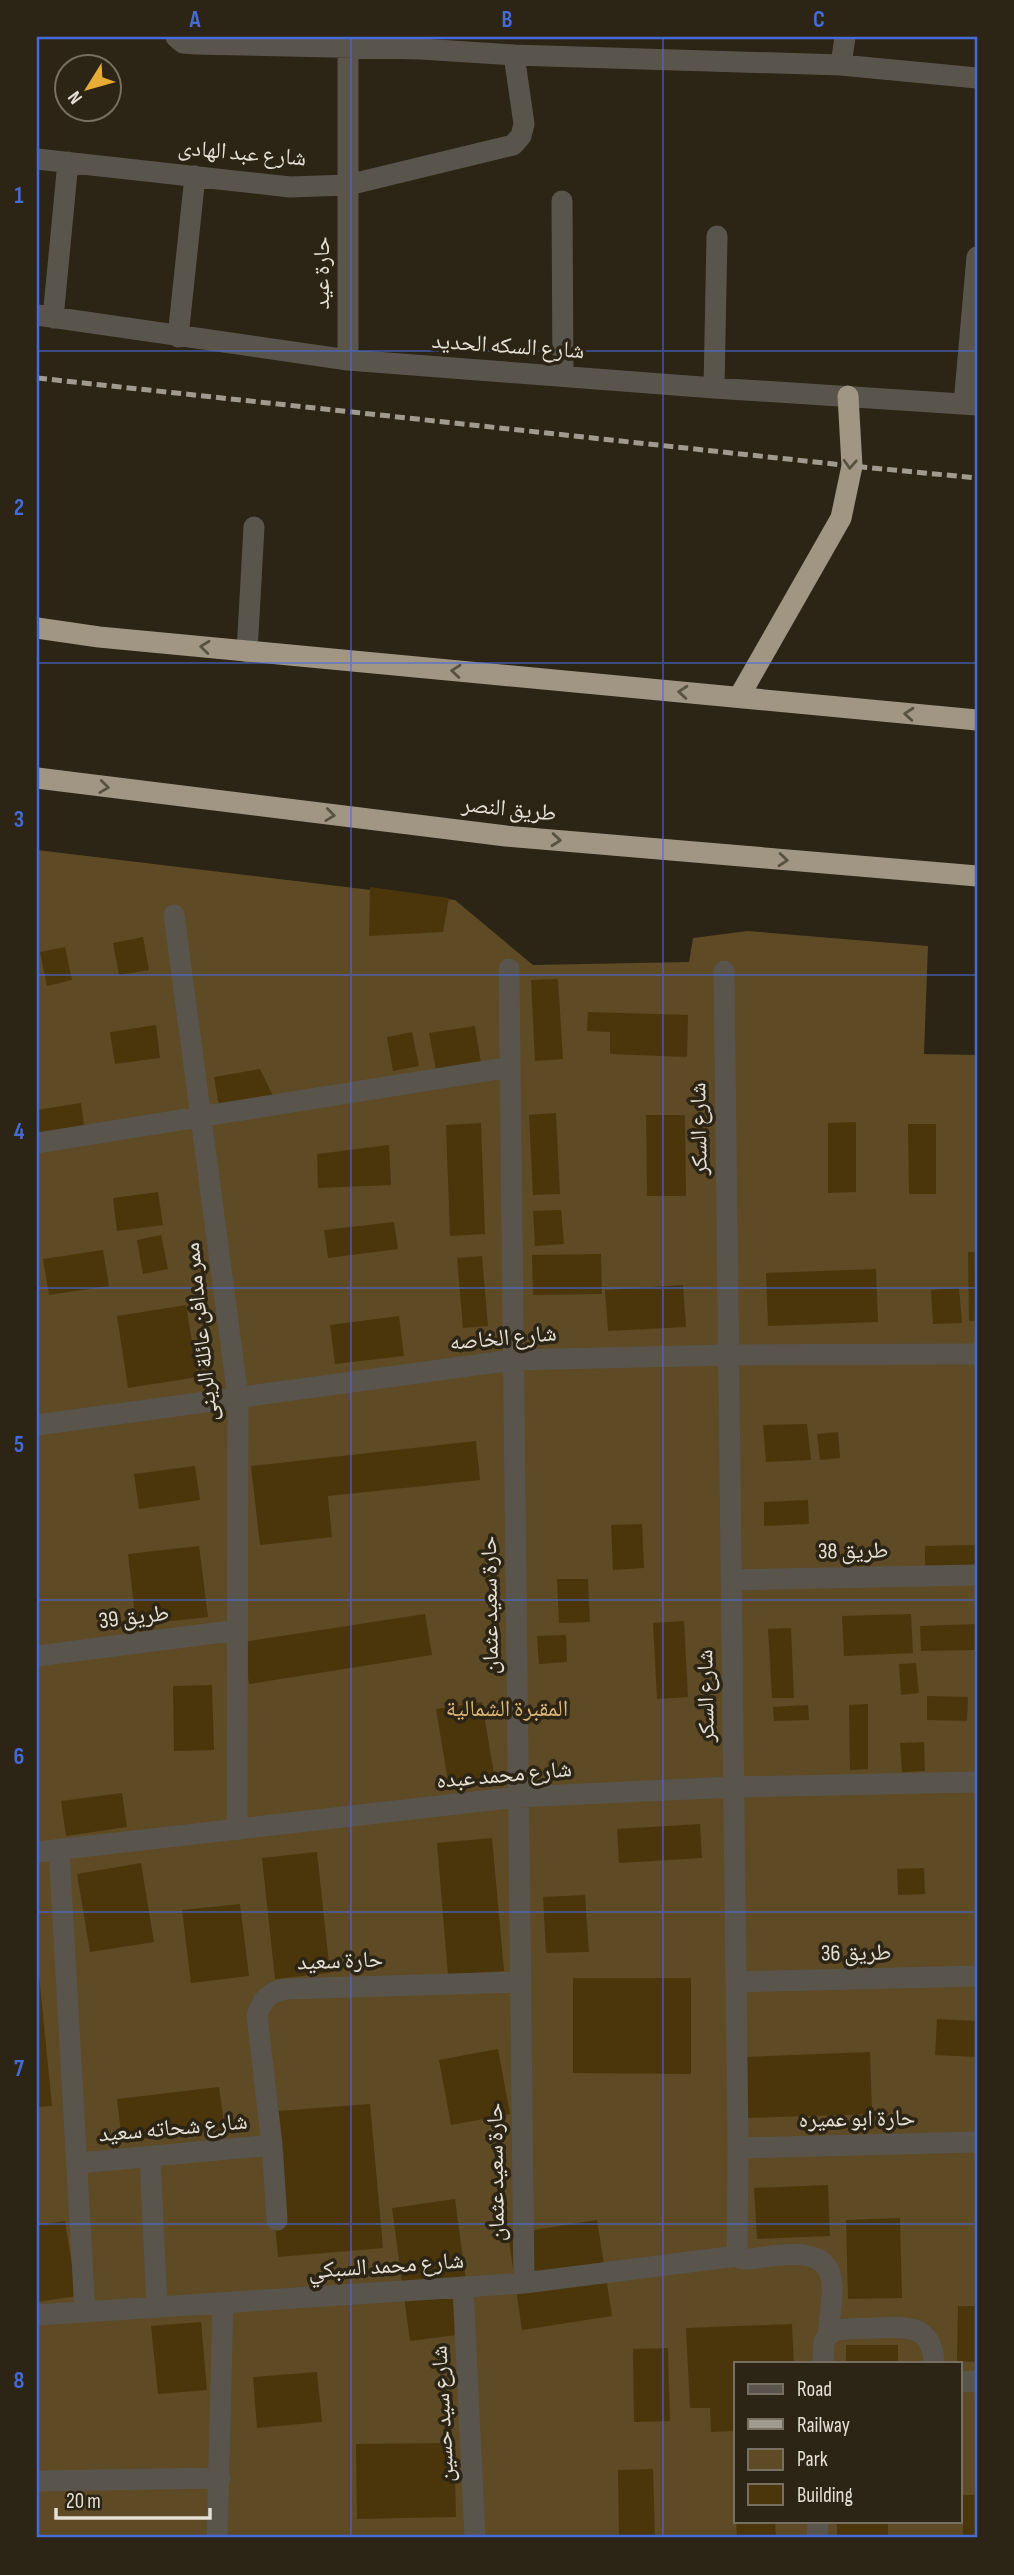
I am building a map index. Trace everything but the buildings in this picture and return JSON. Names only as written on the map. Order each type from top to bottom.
[{"type":"highway","points":[[738,697],[841,518],[852,466],[848,396]]},
{"type":"highway","points":[[37,628],[247,652],[977,720]]},
{"type":"highway","name":"طريق النصر","points":[[37,778],[506,836],[977,876]]},
{"type":"street","points":[[176,37],[183,43],[195,44],[348,47],[421,43],[514,55],[841,65],[977,78]]},
{"type":"street","points":[[841,65],[845,37]]},
{"type":"street","name":"حارة عيد","points":[[348,47],[348,360]]},
{"type":"street","name":"شارع عبد الهادى","points":[[37,159],[290,187],[348,185],[513,145],[521,136],[524,124],[514,55]]},
{"type":"street","points":[[45,316],[68,162]]},
{"type":"street","points":[[178,337],[195,176]]},
{"type":"street","points":[[562,201],[563,376]]},
{"type":"street","points":[[714,388],[717,236]]},
{"type":"street","points":[[970,405],[977,257]]},
{"type":"street","name":"شارع السكه الحديد","points":[[45,316],[348,360],[970,405]]},
{"type":"street","points":[[247,652],[254,527]]},
{"type":"street","name":"ممر مدافن عائلة الرينى","points":[[174,915],[238,1397],[237,1830]]},
{"type":"street","name":"حارة سعيد عثمان","points":[[509,969],[524,2283]]},
{"type":"street","name":"شارع السكر","points":[[724,971],[737,2256]]},
{"type":"street","points":[[37,1143],[510,1067]]},
{"type":"street","name":"شارع الخاصه","points":[[37,1425],[513,1360],[728,1355],[977,1354]]},
{"type":"street","name":"طريق 38","points":[[731,1580],[977,1575]]},
{"type":"street","name":"طريق 39","points":[[37,1656],[238,1630]]},
{"type":"street","name":"شارع محمد عبده","points":[[37,1852],[519,1797],[733,1787],[977,1782]]},
{"type":"street","points":[[59,1850],[79,2164],[85,2312]]},
{"type":"street","name":"طريق 36","points":[[736,1982],[977,1976]]},
{"type":"street","name":"حارة سعيد","points":[[277,2220],[272,2146],[257,2016],[260,2005],[267,1997],[276,1990],[287,1989],[519,1982]]},
{"type":"street","name":"حارة ابو عميره","points":[[738,2148],[977,2142]]},
{"type":"street","name":"شارع شحاته سعيد","points":[[79,2164],[272,2146]]},
{"type":"street","points":[[150,2157],[157,2308]]},
{"type":"street","points":[[737,2256],[751,2259],[802,2254],[816,2258],[827,2269],[832,2283],[823,2362]]},
{"type":"street","name":"شارع محمد السبكي","points":[[37,2315],[524,2283],[737,2256]]},
{"type":"street","name":"شارع سيد حسين","points":[[463,2287],[475,2538]]},
{"type":"street","points":[[217,2538],[223,2303]]},
{"type":"street","points":[[828,2335],[838,2330],[910,2326],[928,2340],[933,2349],[934,2362]]},
{"type":"street","points":[[37,2481],[220,2478]]},
{"type":"green space","name":"المقبرة الشمالية","points":[[37,850],[455,900],[533,965],[689,962],[693,938],[748,931],[928,946],[924,1054],[977,1055],[977,2538],[37,2538]]},
{"type":"railway","points":[[37,378],[977,478]]}]
